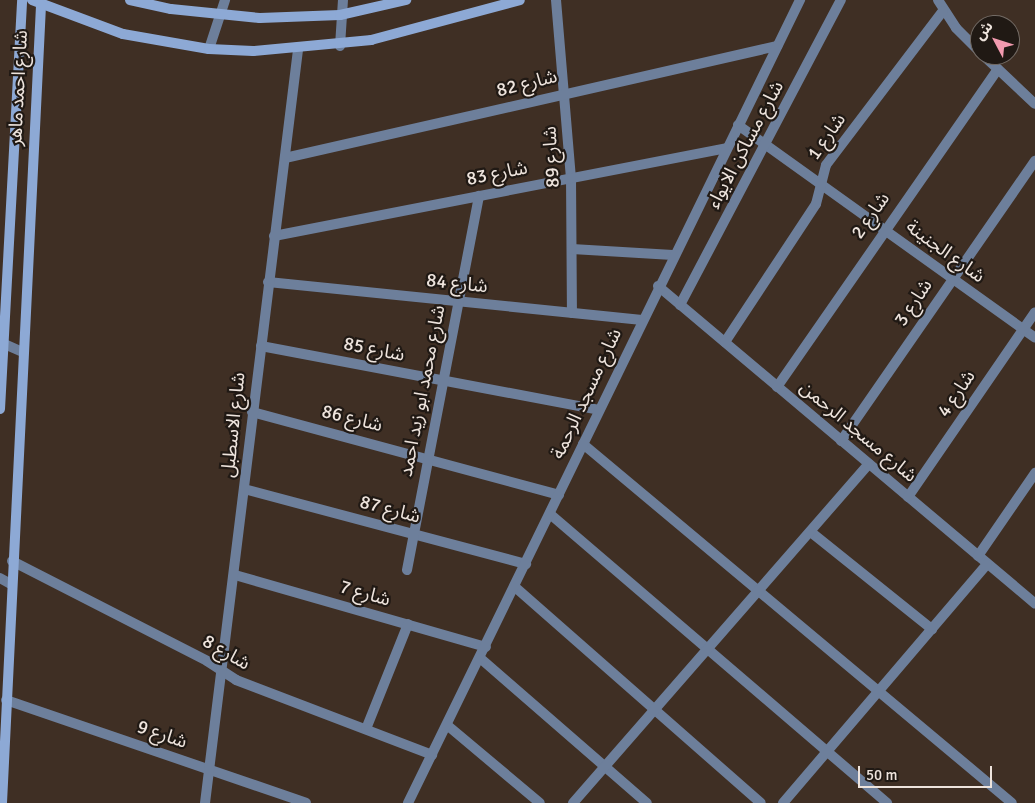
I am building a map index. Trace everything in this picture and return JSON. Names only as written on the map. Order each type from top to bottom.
[{"type":"street","name":"شارع احمد ماهر","points":[[0,409],[2,343],[22,0]]},
{"type":"street","points":[[130,0],[220,16],[340,15],[406,0]]},
{"type":"street","points":[[209,49],[225,0]]},
{"type":"street","points":[[340,46],[340,15],[343,0]]},
{"type":"street","points":[[37,2],[123,34],[209,49],[298,50],[340,46],[520,0]]},
{"type":"street","name":"شارع 89","points":[[556,0],[566,93],[571,177],[572,313]]},
{"type":"street","name":"شارع مسجد الرحمة","points":[[410,799],[486,647],[673,255],[800,0]]},
{"type":"street","name":"شارع مساكن الايواء","points":[[680,305],[841,0]]},
{"type":"street","points":[[938,0],[943,11],[970,41]]},
{"type":"street","name":"شارع احمد ماهر","points":[[2,803],[37,2]]},
{"type":"street","name":"شارع 1","points":[[725,342],[816,204],[826,164],[943,11]]},
{"type":"street","name":"شارع 82","points":[[285,158],[777,46]]},
{"type":"street","name":"شارع الاسطبل","points":[[204,803],[224,672],[252,412],[298,50]]},
{"type":"street","points":[[994,65],[1035,104]]},
{"type":"street","name":"شارع 2","points":[[777,387],[883,229],[998,69]]},
{"type":"street","name":"شارع الجنينة","points":[[738,125],[1035,338]]},
{"type":"street","name":"شارع 83","points":[[274,236],[727,148]]},
{"type":"street","name":"شارع 3","points":[[841,441],[1035,160]]},
{"type":"street","name":"شارع محمد ابو زيد احمد","points":[[407,570],[479,196]]},
{"type":"street","points":[[572,249],[673,255]]},
{"type":"street","name":"شارع 84","points":[[268,282],[642,320]]},
{"type":"street","name":"شارع مسجد الرحمن","points":[[658,286],[1035,604]]},
{"type":"street","name":"شارع 4","points":[[908,497],[1035,312]]},
{"type":"street","points":[[2,343],[22,352]]},
{"type":"street","name":"شارع 85","points":[[260,346],[599,410]]},
{"type":"street","name":"شارع 86","points":[[252,412],[428,457],[559,495]]},
{"type":"street","points":[[583,444],[877,694],[1012,803]]},
{"type":"street","points":[[574,803],[707,649],[812,533],[869,464]]},
{"type":"street","points":[[978,556],[1035,473]]},
{"type":"street","name":"شارع 87","points":[[244,489],[526,564]]},
{"type":"street","points":[[550,514],[887,803]]},
{"type":"street","points":[[812,533],[932,629]]},
{"type":"street","name":"شارع 8","points":[[12,561],[224,672],[432,755]]},
{"type":"street","points":[[783,803],[987,564]]},
{"type":"street","name":"شارع 7","points":[[235,575],[486,647]]},
{"type":"street","points":[[0,578],[11,584]]},
{"type":"street","points":[[515,587],[761,803]]},
{"type":"street","points":[[366,729],[408,624]]},
{"type":"street","points":[[480,658],[647,803]]},
{"type":"street","name":"شارع 9","points":[[6,700],[306,803]]},
{"type":"street","points":[[447,725],[540,803]]},
{"type":"street","points":[[410,799],[420,803]]}]
